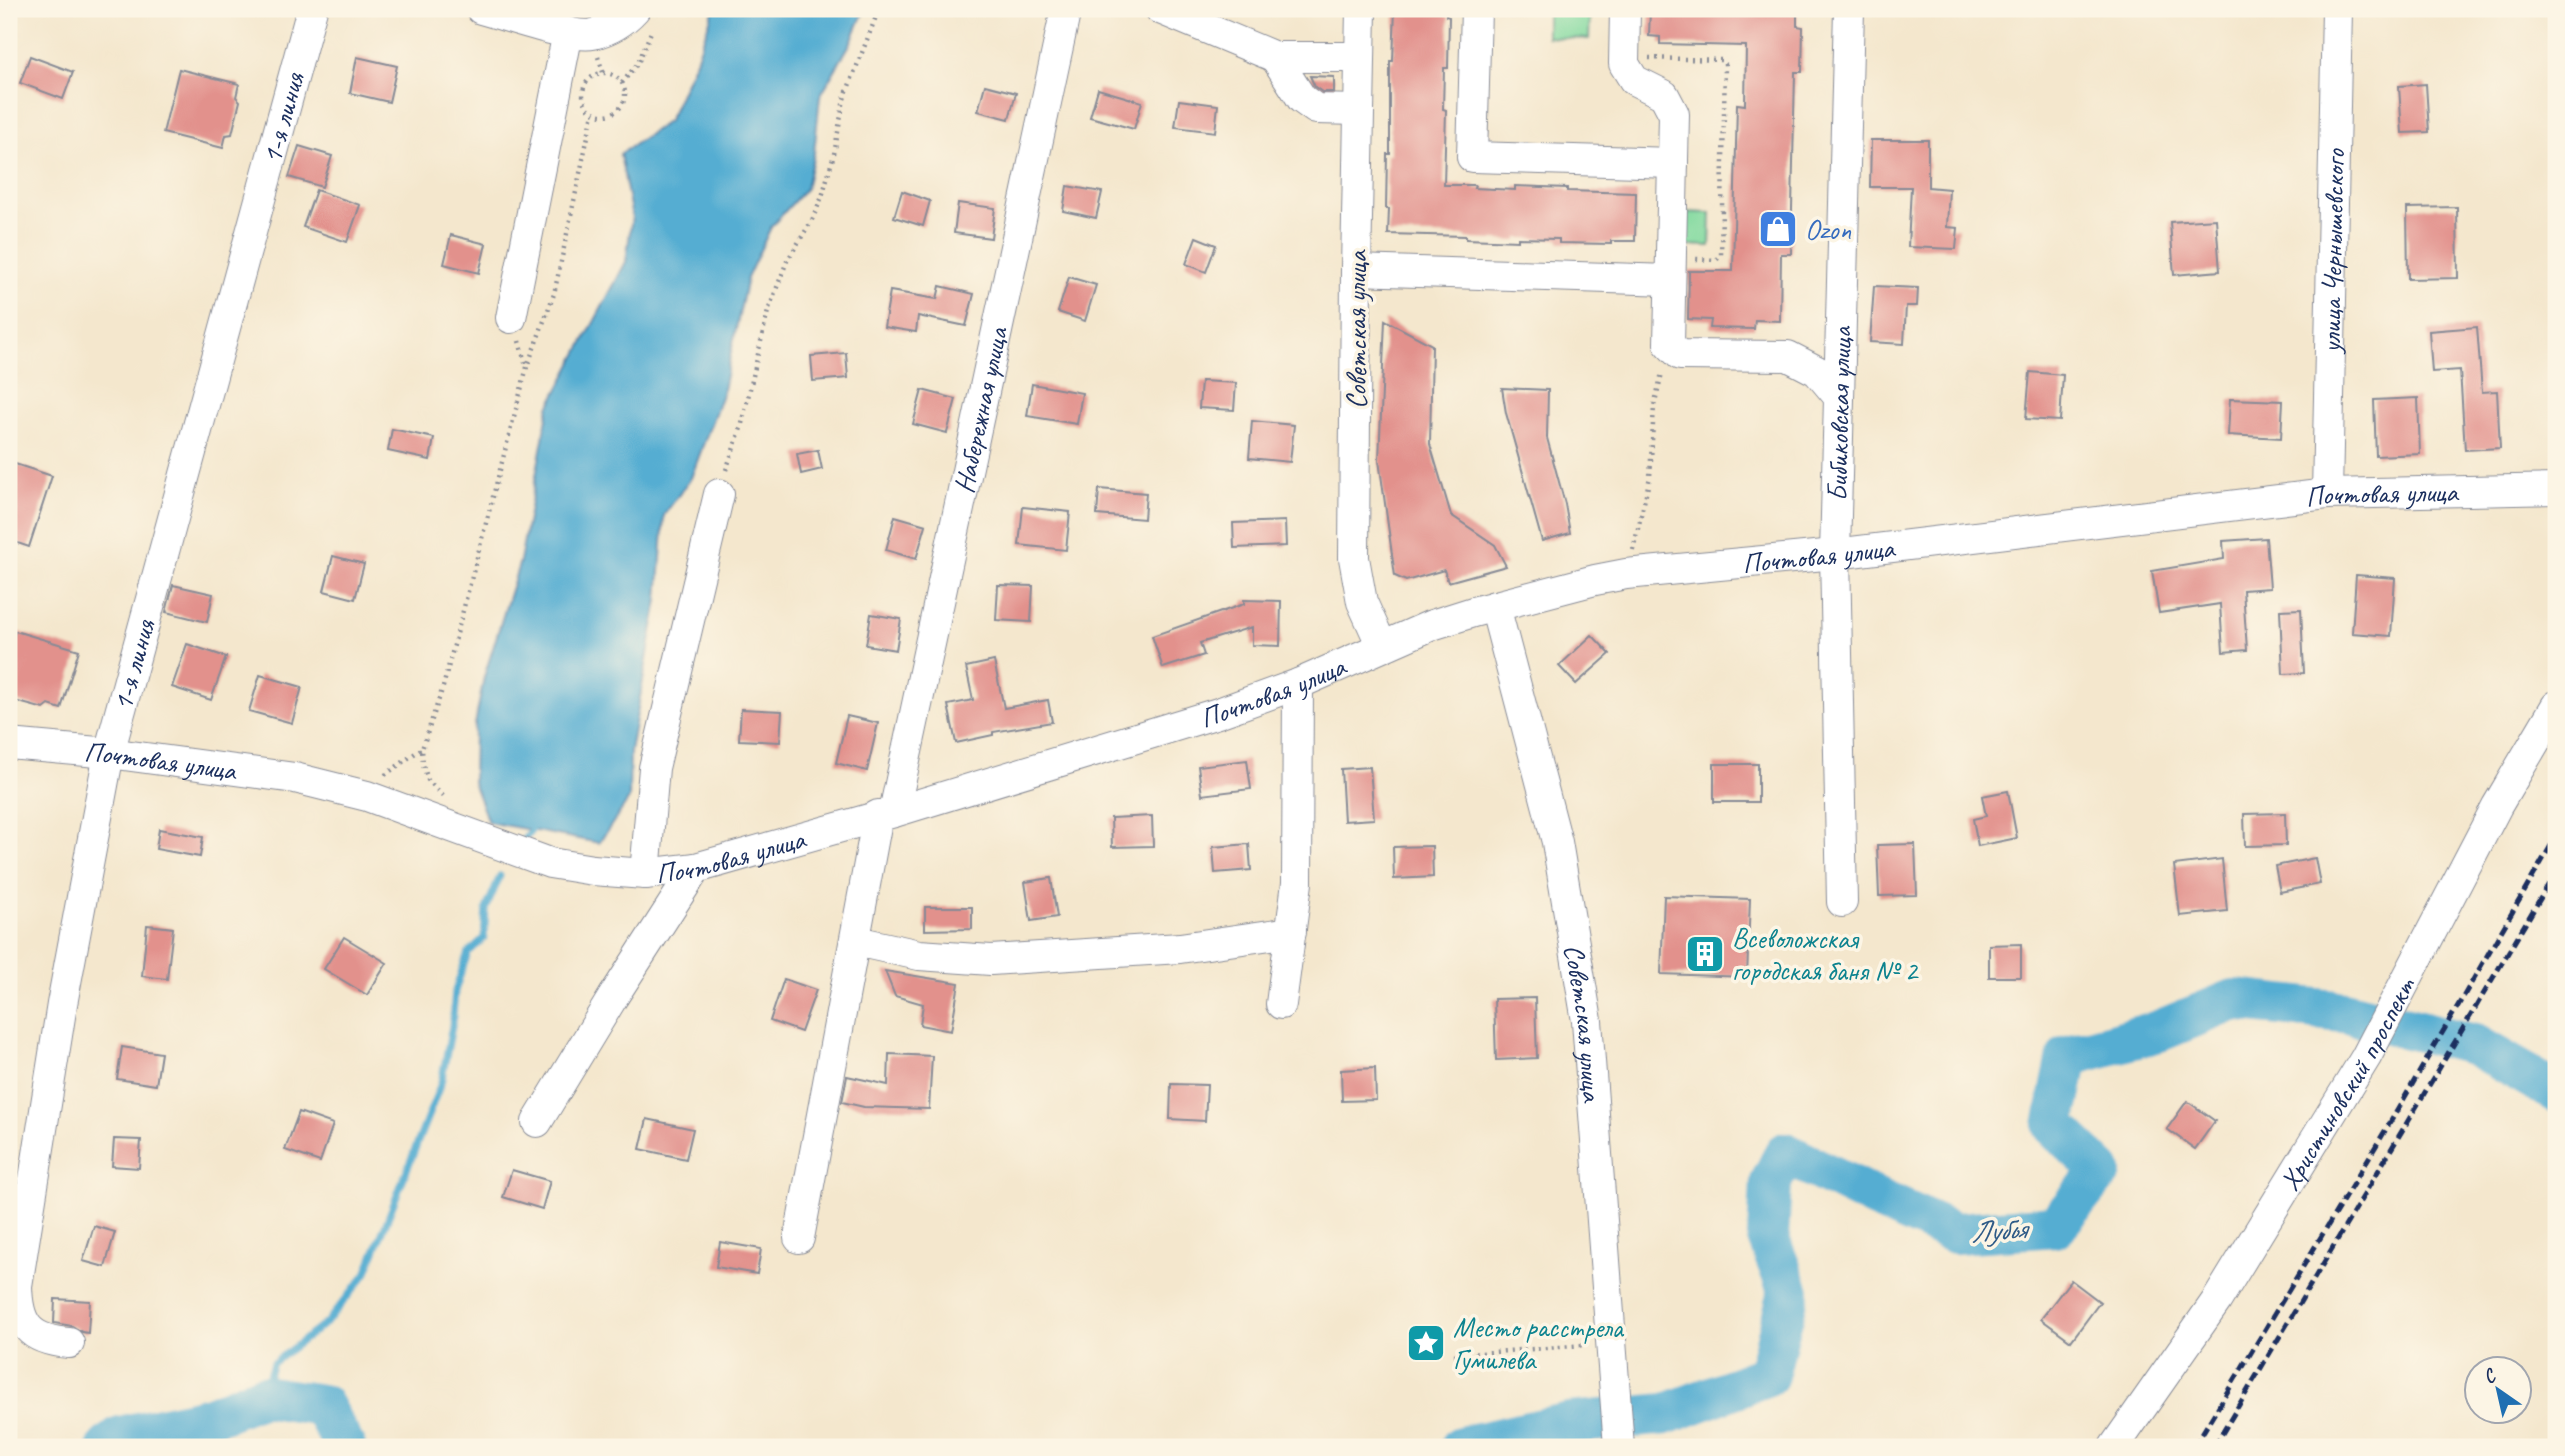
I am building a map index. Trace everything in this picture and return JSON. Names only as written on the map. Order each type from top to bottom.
[{"type":"street","name":"1-я линия","points":[[69,1343],[49,1341],[35,1335],[18,1309],[17,1286],[62,1004],[109,753],[312,9]]},
{"type":"street","points":[[481,9],[568,32],[591,35],[625,20],[643,20]]},
{"type":"street","name":"Набережная улица","points":[[799,1238],[856,941],[1066,9]]},
{"type":"street","points":[[1160,9],[1275,57],[1360,57]]},
{"type":"street","name":"Советская улица","points":[[1361,9],[1354,558],[1362,602],[1382,646]]},
{"type":"street","points":[[1476,9],[1472,157],[1673,163]]},
{"type":"street","points":[[1625,9],[1624,64],[1634,80],[1664,95],[1674,114],[1669,344],[1680,355],[1788,356],[1818,371],[1839,397]]},
{"type":"street","name":"Бибиковская улица","points":[[1842,902],[1835,554],[1849,9]]},
{"type":"street","name":"улица Чернышевского","points":[[2327,494],[2337,9]]},
{"type":"street","points":[[511,318],[568,32]]},
{"type":"street","points":[[1275,57],[1302,99],[1316,109],[1359,110]]},
{"type":"street","points":[[1356,270],[1670,270]]},
{"type":"street","name":"Почтовая улица","points":[[9,744],[109,753],[295,778],[367,796],[550,863],[645,874],[696,868],[886,814],[1218,713],[1298,684],[1432,625],[1495,606],[1626,574],[1835,554],[2327,494],[2556,489]]},
{"type":"street","points":[[645,874],[654,768],[719,494]]},
{"type":"street","name":"Советская улица","points":[[1495,606],[1557,842],[1587,1021],[1619,1447]]},
{"type":"street","points":[[1281,1004],[1297,883],[1298,684]]},
{"type":"street","name":"Христиновский проспект","points":[[2114,1447],[2217,1300],[2366,1057],[2497,806],[2556,706]]},
{"type":"street","points":[[537,1122],[696,868]]},
{"type":"street","points":[[856,941],[919,955],[991,960],[1180,948],[1291,932]]},
{"type":"path","points":[[719,494],[741,428],[771,301],[791,254],[811,222],[822,197],[834,154],[844,99],[879,9]]},
{"type":"path","points":[[622,83],[638,63],[643,20]]},
{"type":"path","points":[[1624,57],[1721,60],[1725,64],[1721,256],[1716,260],[1670,270]]},
{"type":"path","points":[[603,72],[614,75],[622,83],[625,93],[623,104],[615,113],[604,116],[593,113],[585,106],[582,95],[584,83],[592,75],[603,72]]},
{"type":"path","points":[[367,796],[372,786],[422,748],[443,687],[527,367],[554,294],[593,113]]},
{"type":"path","points":[[1626,574],[1645,506],[1650,477],[1654,406],[1669,344]]},
{"type":"path","points":[[1454,1355],[1590,1345]]},
{"type":"green space","points":[[1547,9],[1590,9],[1589,39],[1547,37]]},
{"type":"green space","points":[[1682,212],[1711,213],[1710,246],[1681,245]]},
{"type":"water","points":[[714,9],[865,9],[850,44],[820,96],[814,153],[806,188],[771,227],[747,278],[722,394],[691,478],[664,515],[658,600],[630,751],[629,799],[599,843],[488,822],[473,782],[474,730],[484,677],[520,561],[549,407],[626,262],[632,217],[620,154],[668,121],[696,60]]},
{"type":"building","points":[[1395,9],[1446,9],[1446,16],[1449,17],[1448,68],[1444,68],[1444,185],[1475,185],[1474,188],[1515,190],[1515,186],[1567,188],[1567,191],[1636,193],[1635,241],[1611,241],[1611,244],[1559,243],[1559,239],[1518,238],[1518,241],[1466,239],[1466,236],[1388,234],[1387,154],[1390,154],[1390,61],[1393,61]]},
{"type":"building","points":[[1650,9],[1797,9],[1797,26],[1803,27],[1802,72],[1795,72],[1791,254],[1781,254],[1780,321],[1755,320],[1754,329],[1710,328],[1711,320],[1688,319],[1689,271],[1733,271],[1737,104],[1745,105],[1746,46],[1660,44],[1660,37],[1649,36]]},
{"type":"building","points":[[30,56],[73,72],[63,99],[20,83]]},
{"type":"building","points":[[357,57],[397,66],[389,102],[350,93]]},
{"type":"building","points":[[179,69],[239,84],[236,97],[240,101],[232,134],[226,135],[223,148],[163,133]]},
{"type":"building","points":[[1310,76],[1334,77],[1334,92],[1322,92],[1315,87]]},
{"type":"building","points":[[2426,84],[2429,132],[2402,133],[2399,86]]},
{"type":"building","points":[[985,85],[1016,93],[1009,119],[978,111]]},
{"type":"building","points":[[1098,89],[1142,102],[1134,129],[1090,117]]},
{"type":"building","points":[[1179,100],[1218,105],[1215,132],[1175,127]]},
{"type":"building","points":[[1871,140],[1928,140],[1928,187],[1949,189],[1947,227],[1958,228],[1956,249],[1908,247],[1911,187],[1870,187]]},
{"type":"building","points":[[299,146],[332,156],[322,187],[289,177]]},
{"type":"building","points":[[1067,186],[1102,192],[1096,218],[1063,211]]},
{"type":"building","points":[[316,190],[360,205],[347,242],[303,227]]},
{"type":"building","points":[[902,191],[930,201],[923,226],[894,217]]},
{"type":"building","points":[[958,203],[995,208],[991,238],[954,233]]},
{"type":"building","points":[[2457,207],[2458,278],[2408,279],[2407,208]]},
{"type":"building","points":[[2216,219],[2220,271],[2174,275],[2170,222]]},
{"type":"building","points":[[451,235],[486,244],[479,273],[444,264]]},
{"type":"building","points":[[1196,237],[1216,245],[1206,272],[1186,264]]},
{"type":"building","points":[[1069,277],[1096,285],[1085,321],[1058,312]]},
{"type":"building","points":[[940,286],[974,294],[966,326],[918,316],[916,332],[884,327],[890,291],[937,299]]},
{"type":"building","points":[[1874,286],[1918,288],[1917,306],[1906,306],[1904,344],[1870,342]]},
{"type":"building","points":[[1385,320],[1432,345],[1430,444],[1451,515],[1495,545],[1506,566],[1448,582],[1444,570],[1406,581],[1395,576],[1379,460]]},
{"type":"building","points":[[2477,327],[2482,392],[2497,391],[2500,448],[2465,450],[2460,370],[2432,372],[2429,331]]},
{"type":"building","points":[[846,353],[848,378],[813,381],[811,356]]},
{"type":"building","points":[[2030,372],[2063,375],[2060,421],[2026,419]]},
{"type":"building","points":[[1201,381],[1236,383],[1234,410],[1199,408]]},
{"type":"building","points":[[1032,384],[1082,393],[1077,424],[1027,416]]},
{"type":"building","points":[[1502,388],[1548,390],[1547,438],[1570,533],[1542,541],[1506,413]]},
{"type":"building","points":[[922,390],[956,399],[947,433],[913,424]]},
{"type":"building","points":[[2418,398],[2420,454],[2376,456],[2374,400]]},
{"type":"building","points":[[2230,399],[2283,401],[2281,438],[2228,435]]},
{"type":"building","points":[[1252,421],[1294,425],[1290,462],[1249,458]]},
{"type":"building","points":[[392,429],[434,438],[430,460],[388,451]]},
{"type":"building","points":[[818,450],[822,469],[801,474],[797,454]]},
{"type":"building","points":[[9,462],[52,476],[29,547],[9,540]]},
{"type":"building","points":[[1099,489],[1146,493],[1144,519],[1097,515]]},
{"type":"building","points":[[1023,507],[1070,512],[1066,550],[1019,545]]},
{"type":"building","points":[[895,516],[926,525],[916,559],[886,550]]},
{"type":"building","points":[[1285,521],[1286,546],[1234,548],[1233,523]]},
{"type":"building","points":[[2266,538],[2270,588],[2243,590],[2247,650],[2223,652],[2220,604],[2159,613],[2152,571],[2224,559],[2223,541]]},
{"type":"building","points":[[333,556],[364,564],[355,599],[324,591]]},
{"type":"building","points":[[2356,575],[2395,578],[2391,636],[2352,633]]},
{"type":"building","points":[[173,585],[213,594],[207,622],[166,612]]},
{"type":"building","points":[[998,585],[1033,586],[1031,622],[996,620]]},
{"type":"building","points":[[1244,600],[1281,601],[1280,646],[1252,645],[1252,627],[1200,643],[1204,655],[1163,668],[1152,636],[1244,604]]},
{"type":"building","points":[[2301,609],[2304,673],[2283,674],[2280,610]]},
{"type":"building","points":[[871,614],[901,619],[896,650],[866,645]]},
{"type":"building","points":[[15,631],[79,650],[61,709],[49,705],[44,709],[11,700],[9,651]]},
{"type":"building","points":[[1592,635],[1610,654],[1576,684],[1559,666]]},
{"type":"building","points":[[187,644],[226,657],[211,700],[172,687]]},
{"type":"building","points":[[994,661],[1004,708],[1048,700],[1052,722],[993,732],[993,735],[956,743],[948,705],[973,700],[966,667]]},
{"type":"building","points":[[260,675],[302,687],[292,723],[249,711]]},
{"type":"building","points":[[741,709],[782,711],[780,742],[739,740]]},
{"type":"building","points":[[847,716],[878,723],[867,771],[836,763]]},
{"type":"building","points":[[1247,760],[1251,789],[1202,795],[1198,766]]},
{"type":"building","points":[[1714,764],[1758,764],[1758,802],[1714,802]]},
{"type":"building","points":[[1370,767],[1374,819],[1344,821],[1341,769]]},
{"type":"building","points":[[2008,791],[2017,838],[1978,846],[1973,819],[1986,816],[1982,796]]},
{"type":"building","points":[[2285,813],[2286,845],[2245,846],[2244,814]]},
{"type":"building","points":[[1152,816],[1153,846],[1112,847],[1111,818]]},
{"type":"building","points":[[159,829],[203,837],[200,857],[156,849]]},
{"type":"building","points":[[1249,844],[1251,870],[1215,873],[1213,847]]},
{"type":"building","points":[[1915,844],[1917,895],[1879,896],[1877,845]]},
{"type":"building","points":[[1432,846],[1433,877],[1394,879],[1393,847]]},
{"type":"building","points":[[2315,858],[2320,884],[2280,892],[2275,866]]},
{"type":"building","points":[[2222,859],[2227,911],[2180,916],[2174,865]]},
{"type":"building","points":[[1051,878],[1057,917],[1031,921],[1025,882]]},
{"type":"building","name":"Всеволожская городская баня № 2","points":[[1664,896],[1750,899],[1747,977],[1661,974]]},
{"type":"building","points":[[925,907],[972,907],[972,929],[925,930]]},
{"type":"building","points":[[147,925],[173,928],[167,979],[142,976]]},
{"type":"building","points":[[344,937],[387,963],[367,995],[324,969]]},
{"type":"building","points":[[2021,944],[2021,977],[1989,977],[1989,945]]},
{"type":"building","points":[[885,971],[959,983],[951,1031],[920,1025],[923,1004],[895,996]]},
{"type":"building","points":[[784,979],[816,990],[801,1032],[770,1021]]},
{"type":"building","points":[[1535,998],[1537,1058],[1496,1060],[1494,999]]},
{"type":"building","points":[[122,1047],[161,1053],[156,1085],[117,1079]]},
{"type":"building","points":[[889,1054],[932,1056],[929,1109],[864,1107],[842,1102],[847,1076],[888,1085]]},
{"type":"building","points":[[1375,1068],[1376,1100],[1342,1101],[1341,1070]]},
{"type":"building","points":[[1171,1084],[1207,1085],[1205,1121],[1170,1119]]},
{"type":"building","points":[[2187,1101],[2215,1121],[2195,1149],[2167,1129]]},
{"type":"building","points":[[299,1112],[333,1124],[320,1162],[285,1150]]},
{"type":"building","points":[[647,1119],[693,1129],[686,1159],[640,1149]]},
{"type":"building","points":[[114,1139],[141,1140],[139,1168],[112,1166]]},
{"type":"building","points":[[512,1170],[550,1181],[542,1209],[503,1197]]},
{"type":"building","points":[[94,1226],[115,1232],[105,1267],[83,1261]]},
{"type":"building","points":[[720,1242],[761,1249],[757,1274],[716,1267]]},
{"type":"building","points":[[2071,1280],[2100,1302],[2071,1341],[2041,1319]]},
{"type":"building","points":[[55,1299],[90,1301],[88,1333],[72,1326],[54,1323]]},
{"type":"waterway","points":[[524,839],[531,831]]},
{"type":"waterway","points":[[262,1396],[273,1363],[327,1322],[366,1274],[441,1083],[452,1026],[455,991],[468,953],[484,938],[486,909],[500,876]]},
{"type":"waterway","name":"Лубья","points":[[1461,1447],[1570,1423],[1666,1414],[1768,1375],[1789,1292],[1768,1237],[1771,1182],[1785,1153],[1875,1198],[1955,1233],[2056,1226],[2101,1171],[2054,1126],[2068,1056],[2159,1031],[2234,1000],[2344,1012],[2475,1045],[2556,1092]]},
{"type":"waterway","name":"Лубья","points":[[108,1447],[120,1437],[210,1417],[262,1396],[322,1405],[345,1447]]},
{"type":"railway","points":[[2194,1447],[2391,1121],[2556,837]]},
{"type":"railway","points":[[2214,1447],[2556,872]]},
{"type":"place","name":"Ozon","points":[[1778,229]]},
{"type":"place","name":"Всеволожская городская баня № 2","points":[[1705,954]]},
{"type":"place","name":"Место расстрела Гумилева","points":[[1426,1343]]}]
